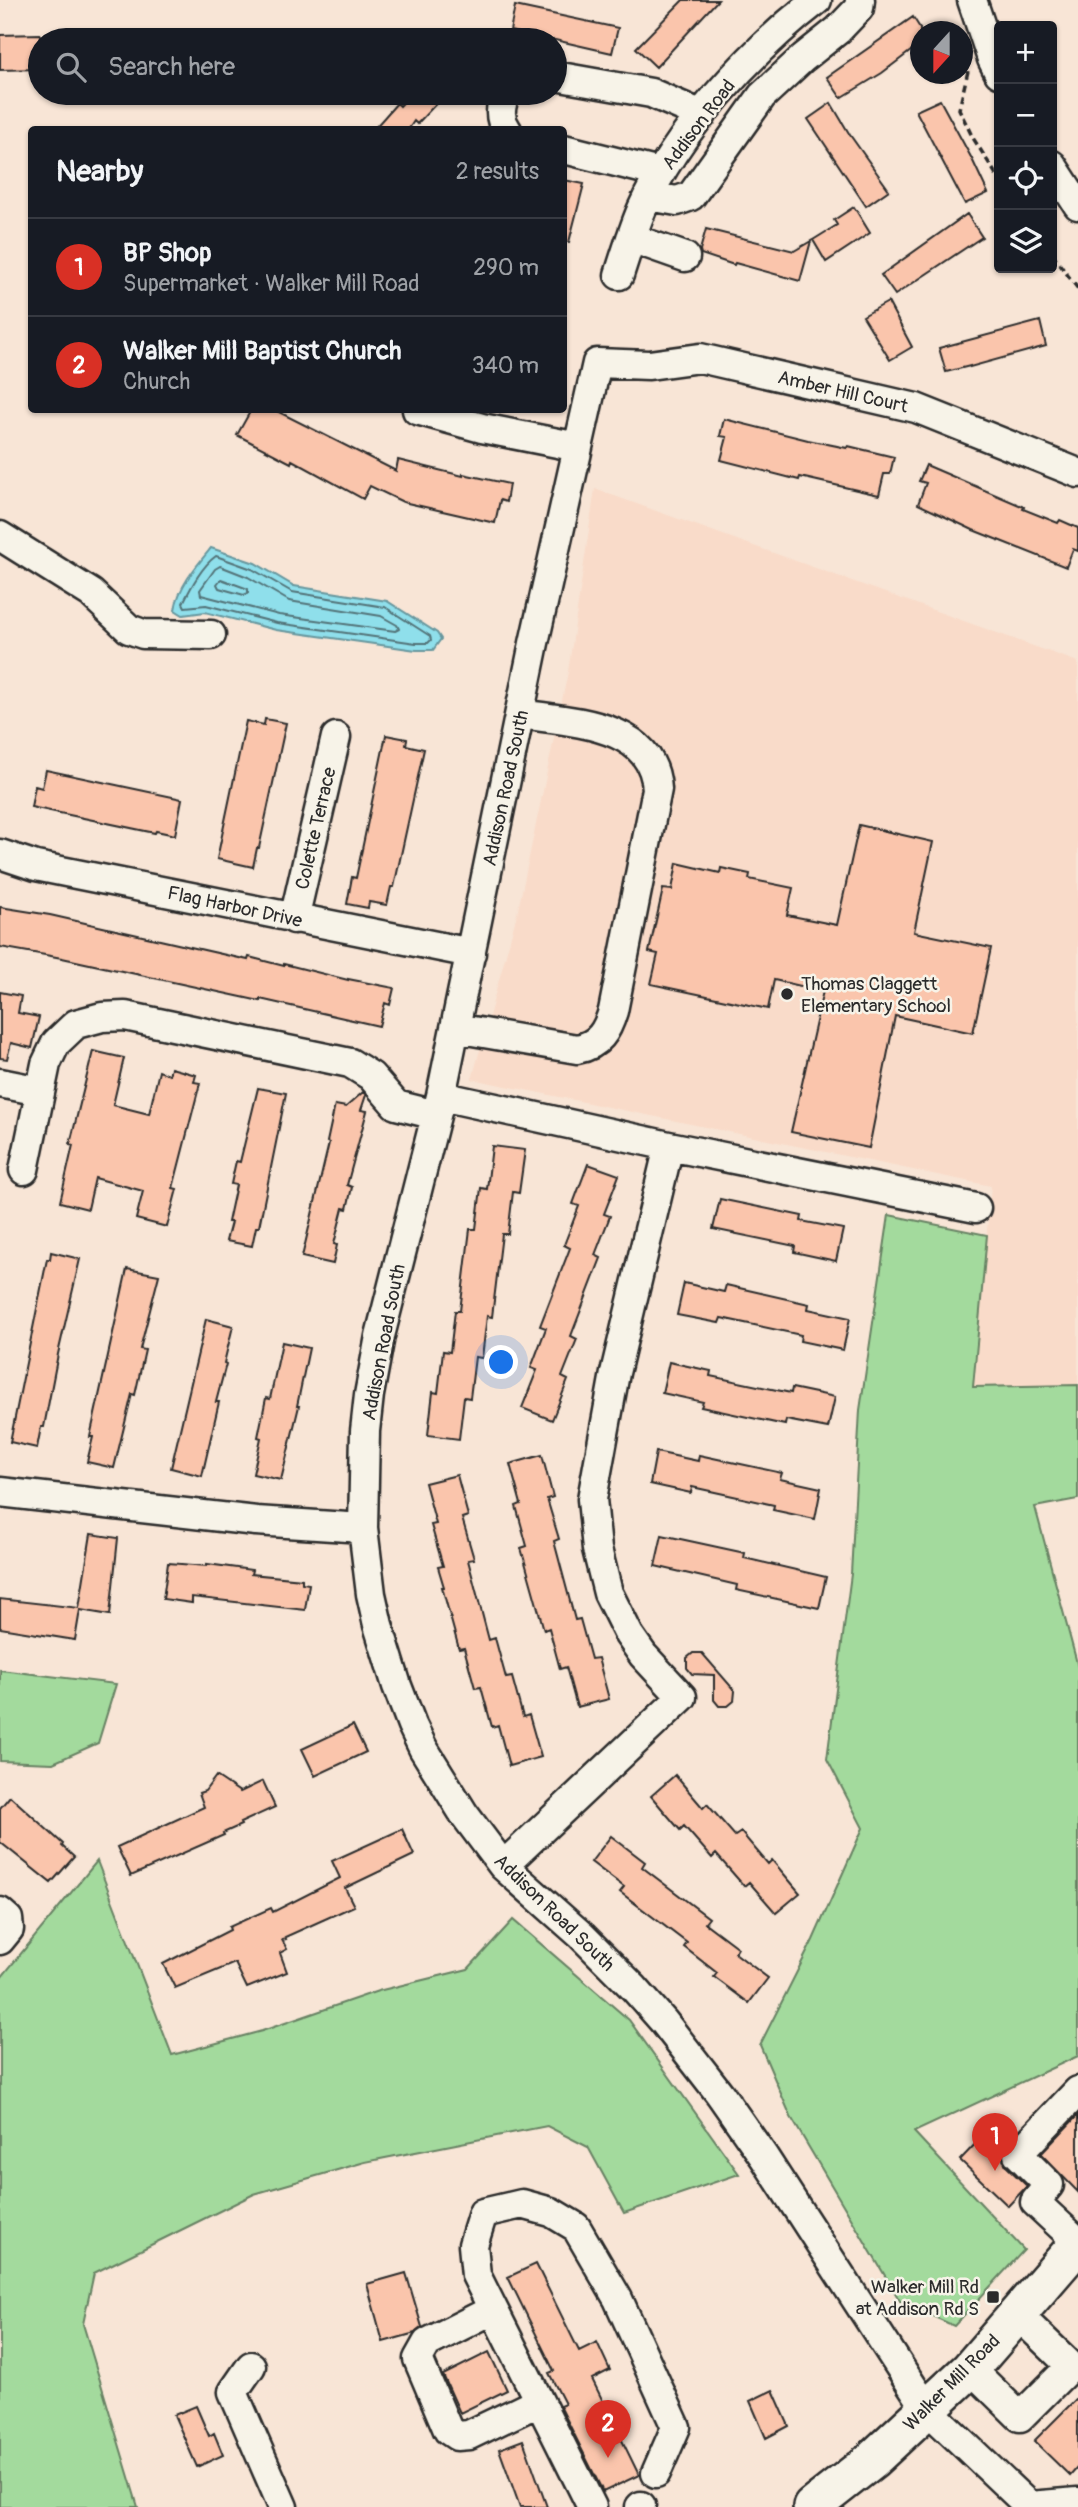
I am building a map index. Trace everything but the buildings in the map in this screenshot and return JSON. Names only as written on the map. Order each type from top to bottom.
[{"type":"main road","name":"Walker Mill Road","points":[[812,2507],[872,2460],[970,2368],[1078,2243]]},
{"type":"street","name":"Addison Road","points":[[619,275],[631,238],[654,185],[675,150],[755,53],[817,0]]},
{"type":"street","points":[[567,150],[654,185],[677,201],[691,196],[762,96],[838,30],[859,8],[860,0]]},
{"type":"street","points":[[972,0],[994,63]]},
{"type":"street","points":[[567,78],[652,93],[702,115]]},
{"type":"street","points":[[501,105],[500,116],[506,126]]},
{"type":"street","points":[[1057,173],[1078,205]]},
{"type":"street","points":[[631,238],[685,257]]},
{"type":"street","name":"Amber Hill Court","points":[[597,363],[649,365],[700,358],[916,408],[1078,473]]},
{"type":"street","name":"Addison Road South","points":[[597,363],[534,643],[438,1105],[380,1336],[369,1395],[365,1431],[363,1528],[371,1594],[397,1686],[412,1725],[444,1785],[503,1866],[582,1936],[664,2022],[720,2094],[764,2157],[927,2409],[1023,2504]]},
{"type":"street","points":[[428,413],[482,428],[578,447]]},
{"type":"street","points":[[0,536],[91,593],[129,629],[144,634],[211,635]]},
{"type":"street","points":[[455,1028],[577,1049],[591,1046],[608,1028],[613,1011],[657,789],[656,776],[647,756],[630,739],[612,731],[578,723],[521,714]]},
{"type":"street","name":"Colette Terrace","points":[[294,919],[336,737]]},
{"type":"street","name":"Flag Harbor Drive","points":[[0,854],[36,866],[471,953]]},
{"type":"street","points":[[24,1170],[50,1052],[76,1024],[90,1019],[125,1016],[350,1063],[371,1076],[396,1105],[438,1105],[669,1146],[976,1208]]},
{"type":"street","points":[[0,1083],[40,1091]]},
{"type":"street","points":[[503,1866],[682,1697],[643,1655],[629,1635],[608,1593],[597,1549],[592,1499],[615,1373],[669,1146]]},
{"type":"street","points":[[0,1492],[256,1521],[363,1528]]},
{"type":"street","points":[[0,1912],[8,1919],[9,1929],[0,1940]]},
{"type":"street","points":[[1078,2091],[1018,2154],[1049,2185],[1035,2202],[1078,2243]]},
{"type":"street","points":[[592,2507],[476,2276],[473,2245],[483,2213],[522,2204],[551,2212],[576,2227],[618,2299],[676,2427],[656,2473]]},
{"type":"street","points":[[492,2310],[427,2343],[418,2359],[448,2430],[457,2436],[469,2435],[538,2402]]},
{"type":"street","points":[[970,2368],[1020,2417],[1074,2370],[1017,2314]]},
{"type":"street","points":[[251,2366],[233,2392],[284,2507]]},
{"type":"street","points":[[1023,2504],[1078,2502]]},
{"type":"path","points":[[964,84],[959,109],[994,170]]},
{"type":"path","points":[[1057,261],[1078,289]]},
{"type":"shaded area","name":"Thomas Claggett Elementary School","points":[[595,489],[1078,662],[1078,1385],[973,1387],[991,1186],[472,1079],[518,910],[568,672]]},
{"type":"green space","points":[[889,1215],[987,1235],[973,1387],[1078,1385],[1078,1499],[1035,1507],[1078,1667],[1078,2056],[914,2132],[1024,2250],[954,2326],[900,2301],[791,2117],[760,2045],[813,1940],[863,1828],[827,1759],[851,1574],[860,1410]]},
{"type":"green space","points":[[0,1670],[116,1684],[98,1743],[53,1763],[0,1761]]},
{"type":"green space","points":[[97,1861],[172,2055],[262,2031],[378,1991],[468,1969],[513,1920],[629,2020],[739,2174],[624,2213],[588,2147],[547,2126],[365,2162],[254,2194],[94,2273],[83,2324],[138,2507],[0,2507],[0,1979]]},
{"type":"water","points":[[211,548],[255,563],[294,586],[387,601],[437,633],[441,639],[433,650],[416,650],[276,630],[205,612],[183,615],[175,610],[180,593]]},
{"type":"place","name":"Thomas Claggett Elementary School","points":[[787,994]]},
{"type":"place","name":"BP Shop","points":[[995,2171]]},
{"type":"place","name":"Walker Mill Rd at Addison Rd S","points":[[993,2297]]},
{"type":"place","name":"Walker Mill Baptist Church","points":[[608,2458]]}]
